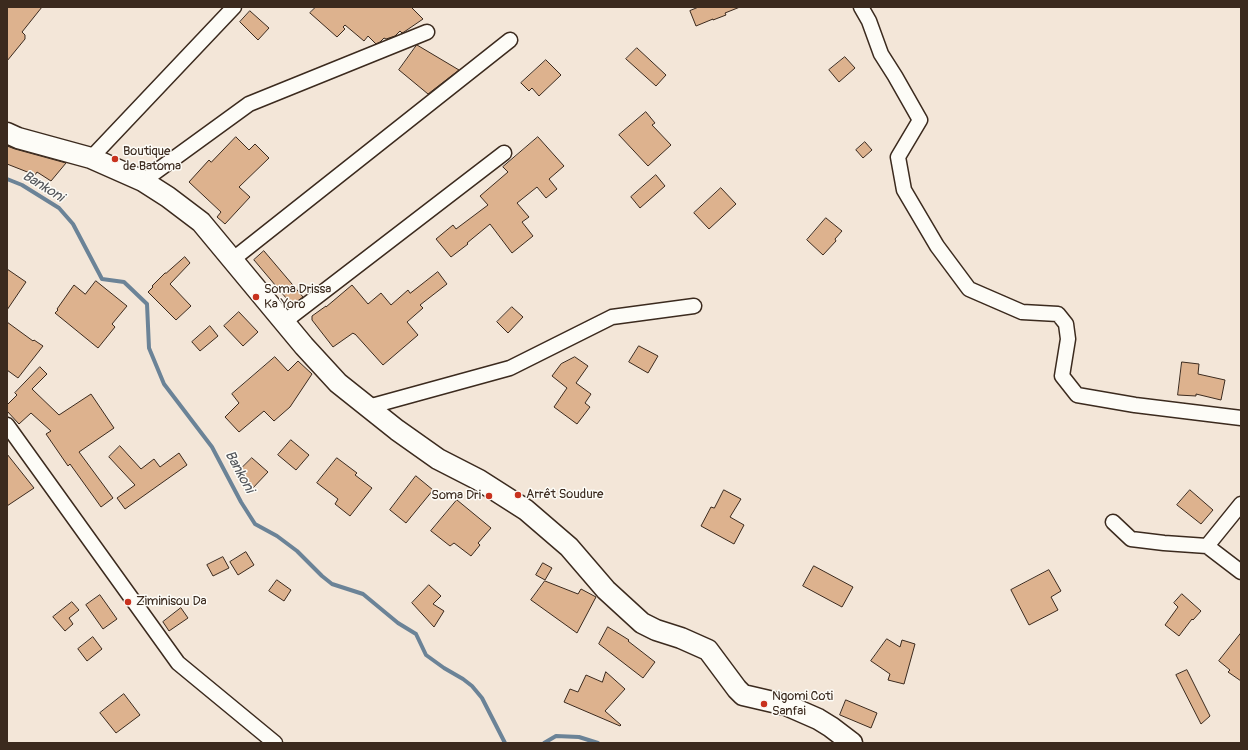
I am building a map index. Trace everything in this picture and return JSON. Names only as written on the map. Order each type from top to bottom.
[{"type":"street","points":[[91,158],[234,7]]},
{"type":"street","points":[[862,7],[869,21],[881,54],[920,120],[898,157],[904,190],[937,246],[969,289],[1022,312],[1058,314],[1066,324],[1068,339],[1062,376],[1077,395],[1135,406],[1241,418]]},
{"type":"street","points":[[143,181],[249,104],[427,32]]},
{"type":"street","points":[[232,260],[510,40]]},
{"type":"street","points":[[7,133],[18,138],[91,158],[143,181],[168,197],[201,222],[304,346],[338,383],[368,407],[438,459],[479,480],[526,510],[569,547],[606,590],[642,623],[708,650],[737,689],[744,695],[786,705],[818,719],[852,743]]},
{"type":"street","points":[[284,322],[504,153]]},
{"type":"street","points":[[368,407],[510,368],[612,317],[694,306]]},
{"type":"street","points":[[7,424],[178,664],[275,743]]},
{"type":"street","points":[[1206,546],[1241,504]]},
{"type":"street","points":[[1113,522],[1131,539],[1206,546],[1241,572]]},
{"type":"building","points":[[7,7],[42,7],[22,32],[25,35],[25,39],[7,61]]},
{"type":"building","points":[[316,7],[411,7],[423,19],[404,32],[402,33],[400,31],[395,36],[386,39],[384,38],[376,44],[368,36],[364,41],[345,25],[343,27],[345,29],[337,37],[310,13]]},
{"type":"building","points":[[699,7],[740,7],[725,13],[726,15],[696,26],[690,11]]},
{"type":"building","points":[[250,11],[269,28],[258,40],[240,22]]},
{"type":"building","points":[[417,45],[459,70],[428,94],[399,70]]},
{"type":"building","points":[[637,48],[666,75],[656,86],[626,59]]},
{"type":"building","points":[[845,57],[855,68],[839,82],[829,70]]},
{"type":"building","points":[[546,60],[561,75],[539,96],[532,88],[529,91],[521,83]]},
{"type":"building","points":[[646,112],[655,123],[652,125],[671,145],[648,166],[619,135]]},
{"type":"building","points":[[236,137],[249,150],[255,144],[269,158],[239,187],[250,197],[225,224],[217,217],[221,212],[189,182],[209,160],[211,162]]},
{"type":"building","points":[[538,137],[564,166],[549,179],[557,189],[546,198],[537,187],[517,203],[529,217],[522,222],[533,236],[512,253],[490,224],[451,257],[436,239],[453,225],[456,229],[488,205],[480,196],[508,172],[503,167]]},
{"type":"building","points":[[865,142],[872,150],[863,158],[856,150]]},
{"type":"building","points":[[7,146],[66,163],[51,181],[37,172],[35,175],[7,164]]},
{"type":"building","points":[[656,175],[665,186],[640,208],[631,197]]},
{"type":"building","points":[[721,188],[736,204],[709,229],[694,213]]},
{"type":"building","points":[[826,218],[842,231],[835,239],[836,241],[823,255],[807,240]]},
{"type":"building","points":[[264,251],[303,297],[292,305],[254,260]]},
{"type":"building","points":[[185,257],[190,263],[170,284],[191,306],[176,320],[148,292],[165,273]]},
{"type":"building","points":[[7,269],[26,282],[7,310]]},
{"type":"building","points":[[438,272],[447,284],[420,305],[423,308],[407,322],[418,335],[383,365],[353,333],[333,347],[312,320],[312,316],[326,307],[352,285],[368,304],[381,293],[391,305],[408,290],[410,293]]},
{"type":"building","points":[[96,281],[127,306],[112,324],[115,327],[98,348],[55,313],[74,285],[85,294]]},
{"type":"building","points":[[512,307],[523,317],[508,333],[497,322]]},
{"type":"building","points":[[239,312],[258,332],[243,346],[224,326]]},
{"type":"building","points":[[7,322],[33,341],[34,340],[43,346],[18,378],[7,370]]},
{"type":"building","points":[[210,326],[218,336],[200,351],[192,342]]},
{"type":"building","points":[[639,346],[658,356],[648,373],[629,362]]},
{"type":"building","points":[[275,357],[288,371],[298,361],[312,374],[290,407],[274,421],[264,411],[239,432],[225,417],[239,403],[232,394]]},
{"type":"building","points":[[575,357],[588,366],[576,383],[591,394],[585,403],[590,407],[577,424],[554,407],[567,388],[552,376],[561,364]]},
{"type":"building","points":[[1182,362],[1199,364],[1198,374],[1225,380],[1221,400],[1196,394],[1196,396],[1178,395]]},
{"type":"building","points":[[40,367],[47,374],[32,389],[59,415],[91,394],[114,428],[79,452],[113,498],[101,507],[70,464],[68,466],[46,434],[51,431],[31,413],[19,424],[7,411],[7,405],[17,395],[15,393]]},
{"type":"building","points":[[291,440],[309,455],[296,470],[278,455]]},
{"type":"building","points":[[120,446],[141,469],[154,459],[160,467],[179,453],[187,465],[125,509],[117,498],[135,485],[109,457]]},
{"type":"building","points":[[7,454],[34,488],[7,506]]},
{"type":"building","points":[[252,458],[268,472],[251,490],[236,474]]},
{"type":"building","points":[[337,458],[357,473],[355,475],[372,488],[350,516],[335,504],[338,499],[317,483]]},
{"type":"building","points":[[416,476],[433,490],[406,523],[390,510]]},
{"type":"building","points":[[724,490],[741,499],[730,517],[744,525],[734,544],[701,526],[711,507],[714,508]]},
{"type":"building","points":[[1190,490],[1213,510],[1201,524],[1177,505]]},
{"type":"building","points":[[457,500],[491,528],[478,543],[480,545],[471,556],[454,543],[450,546],[431,531]]},
{"type":"building","points":[[246,552],[254,565],[238,575],[230,562]]},
{"type":"building","points":[[223,557],[229,568],[213,576],[207,565]]},
{"type":"building","points":[[543,563],[552,568],[545,580],[536,575]]},
{"type":"building","points":[[814,566],[853,587],[842,607],[803,586]]},
{"type":"building","points":[[1049,570],[1061,591],[1051,597],[1058,610],[1029,625],[1011,590]]},
{"type":"building","points":[[277,580],[291,590],[284,601],[269,591]]},
{"type":"building","points":[[545,581],[578,594],[581,589],[596,597],[577,633],[531,600]]},
{"type":"building","points":[[429,585],[441,596],[433,604],[444,611],[434,627],[412,603]]},
{"type":"building","points":[[1182,594],[1201,611],[1193,620],[1192,619],[1179,636],[1165,625],[1178,607],[1174,603]]},
{"type":"building","points":[[100,595],[117,619],[103,629],[86,605]]},
{"type":"building","points":[[72,602],[79,610],[69,618],[73,624],[65,631],[53,617]]},
{"type":"building","points":[[181,608],[188,618],[169,631],[163,622]]},
{"type":"building","points":[[608,627],[629,640],[628,641],[655,662],[643,678],[599,644]]},
{"type":"building","points":[[1241,633],[1241,681],[1228,672],[1230,670],[1219,661]]},
{"type":"building","points":[[93,637],[102,649],[87,661],[78,649]]},
{"type":"building","points":[[887,639],[900,647],[902,640],[915,644],[904,684],[888,680],[890,674],[871,661]]},
{"type":"building","points":[[1187,670],[1210,716],[1201,724],[1176,675]]},
{"type":"building","points":[[606,672],[625,689],[605,711],[621,725],[620,726],[564,702],[570,689],[578,692],[586,675],[602,682]]},
{"type":"building","points":[[124,694],[140,715],[116,733],[100,713]]},
{"type":"building","points":[[846,700],[877,713],[871,728],[840,715]]},
{"type":"waterway","name":"Bankoni","points":[[7,179],[22,185],[59,208],[73,224],[102,279],[124,282],[147,304],[149,348],[164,384],[212,447],[241,502],[255,524],[277,536],[297,551],[332,584],[363,594],[398,623],[416,634],[426,655],[463,679],[472,686],[482,698],[505,743]]},
{"type":"waterway","name":"Bankoni","points":[[544,743],[556,736],[579,737],[598,743]]},
{"type":"place","name":"Boutique de Batoma","points":[[115,159]]},
{"type":"place","name":"Soma Drissa Ka Yoro","points":[[256,297]]},
{"type":"place","name":"Arrêt Soudure","points":[[518,495]]},
{"type":"place","name":"Soma Dri","points":[[489,496]]},
{"type":"place","name":"Ziminisou Da","points":[[128,602]]},
{"type":"place","name":"Ngomi Coti Sanfai","points":[[764,704]]}]
